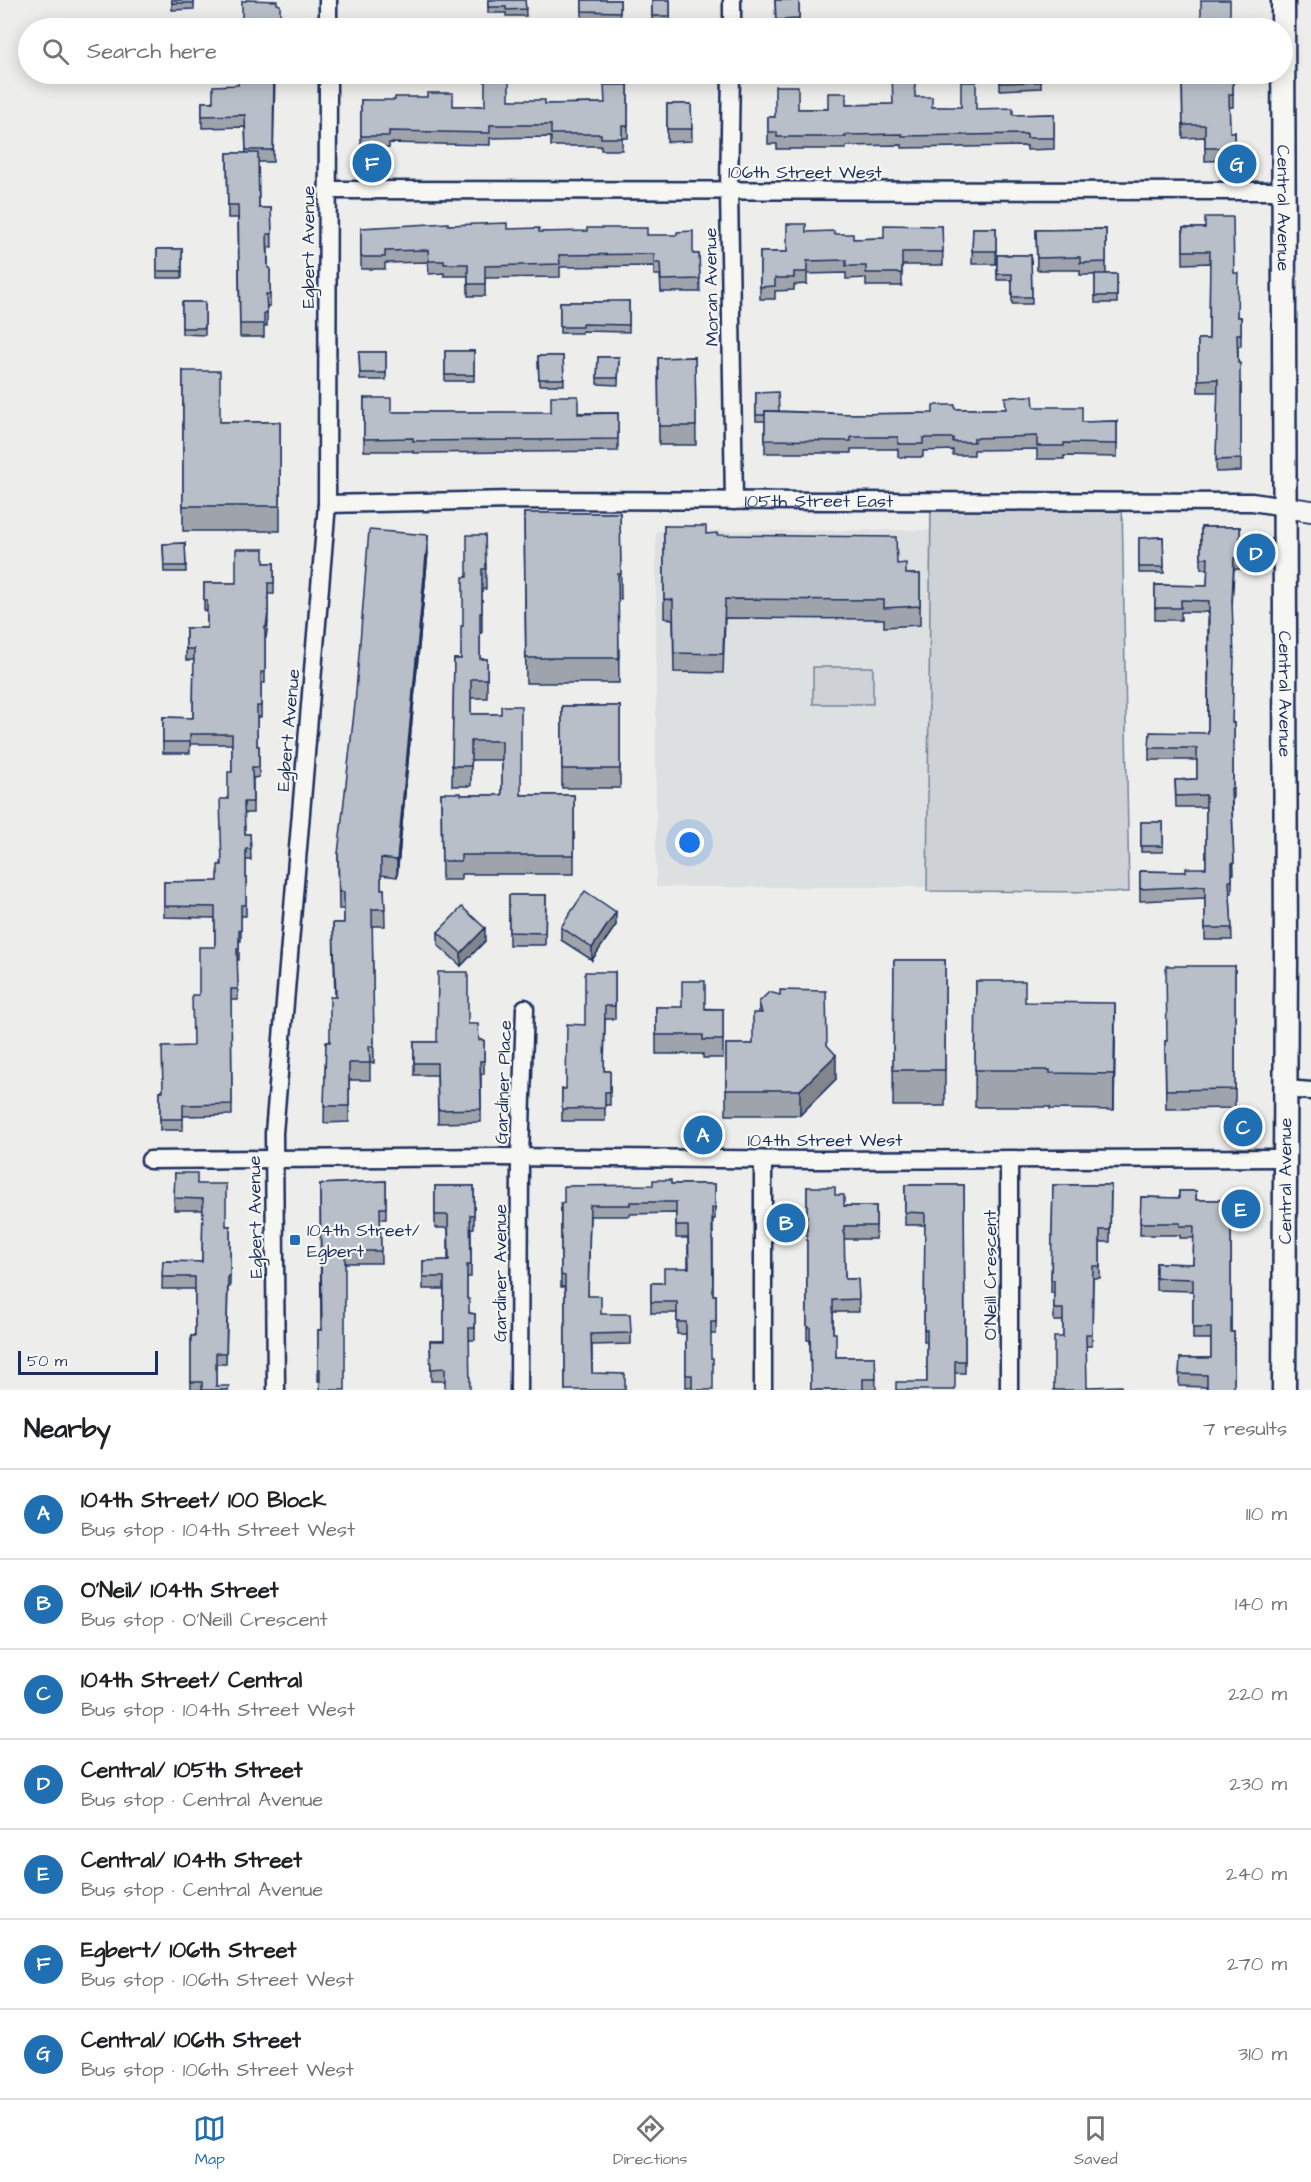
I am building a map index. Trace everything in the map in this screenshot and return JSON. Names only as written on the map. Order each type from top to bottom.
[{"type":"main road","name":"Central Avenue","points":[[1283,0],[1283,18]]},
{"type":"main road","name":"Central Avenue","points":[[1283,84],[1286,1089],[1284,1390]]},
{"type":"street","points":[[328,0],[328,18]]},
{"type":"street","points":[[732,0],[732,18]]},
{"type":"street","name":"Egbert Avenue","points":[[276,1390],[274,1134],[327,504],[328,84]]},
{"type":"street","name":"Moran Avenue","points":[[731,84],[729,191],[734,501]]},
{"type":"street","name":"106th Street West","points":[[327,190],[1282,190]]},
{"type":"street","name":"105th Street East","points":[[327,504],[512,500],[1252,502],[1311,511]]},
{"type":"street","name":"Gardiner Place","points":[[520,1157],[525,1008]]},
{"type":"street","points":[[1286,1089],[1311,1090]]},
{"type":"street","name":"104th Street West","points":[[150,1160],[520,1157],[763,1160],[1285,1158]]},
{"type":"street","name":"Gardiner Avenue","points":[[519,1390],[520,1157]]},
{"type":"street","points":[[763,1160],[763,1390]]},
{"type":"street","name":"O'Neill Crescent","points":[[1009,1160],[1009,1390]]},
{"type":"shaded area","points":[[931,501],[1122,502],[1129,892],[927,891]]},
{"type":"shaded area","points":[[932,530],[932,887],[656,887],[656,531]]},
{"type":"shaded area","points":[[813,667],[873,667],[873,704],[813,704]]},
{"type":"building","points":[[172,0],[194,0],[194,3],[172,3]]},
{"type":"building","points":[[488,0],[525,0],[526,9],[506,10],[506,7],[488,7]]},
{"type":"building","points":[[582,0],[620,0],[620,12],[582,11]]},
{"type":"building","points":[[652,0],[670,0],[670,16],[652,16]]},
{"type":"building","points":[[775,0],[799,0],[799,18],[776,18]]},
{"type":"building","points":[[1201,0],[1230,0],[1230,18],[1201,18]]},
{"type":"building","points":[[242,1],[277,1],[280,5],[280,18],[242,18]]},
{"type":"building","points":[[274,84],[273,150],[246,150],[245,115],[202,116],[202,102],[213,102],[213,86]]},
{"type":"building","points":[[485,84],[509,84],[509,100],[545,100],[545,104],[605,103],[604,85],[628,85],[628,126],[622,126],[622,138],[601,138],[601,134],[551,134],[551,125],[490,125],[490,133],[389,131],[389,136],[361,136],[361,100],[395,100],[395,97],[427,97],[427,93],[453,93],[453,106],[485,106]]},
{"type":"building","points":[[892,84],[915,84],[915,97],[932,97],[932,107],[961,107],[961,84],[976,84],[976,109],[1013,108],[1013,115],[1054,114],[1054,138],[1027,138],[1027,134],[777,137],[777,132],[768,132],[768,117],[775,117],[775,86],[798,86],[798,109],[828,109],[828,93],[846,93],[846,105],[893,104]]},
{"type":"building","points":[[1182,84],[1233,84],[1233,94],[1229,94],[1230,132],[1235,132],[1235,148],[1205,148],[1205,125],[1183,125]]},
{"type":"building","points":[[667,104],[691,104],[692,129],[667,129]]},
{"type":"building","points":[[227,153],[258,153],[259,208],[271,208],[272,234],[267,234],[270,294],[266,294],[267,313],[264,313],[264,324],[240,324],[238,205],[228,205]]},
{"type":"building","points":[[1205,217],[1233,217],[1234,273],[1238,273],[1237,317],[1241,317],[1241,334],[1237,334],[1241,384],[1241,459],[1216,460],[1218,379],[1198,380],[1198,339],[1209,339],[1210,251],[1183,251],[1183,228],[1205,228]]},
{"type":"building","points":[[448,223],[448,225],[507,223],[507,229],[539,228],[539,232],[587,231],[587,228],[647,228],[647,235],[677,235],[677,232],[693,231],[693,254],[699,254],[700,279],[661,280],[660,263],[654,263],[654,254],[559,255],[560,264],[485,266],[485,284],[468,284],[468,264],[444,264],[444,261],[429,261],[428,250],[385,251],[385,257],[361,257],[361,228]]},
{"type":"building","points":[[787,224],[806,224],[806,232],[834,231],[834,234],[853,234],[853,239],[884,238],[884,225],[942,226],[943,252],[902,252],[902,273],[866,273],[866,266],[846,266],[846,260],[807,261],[807,272],[794,272],[794,278],[775,278],[775,286],[760,287],[760,252],[787,252]]},
{"type":"building","points":[[973,228],[996,228],[996,251],[972,251]]},
{"type":"building","points":[[1106,229],[1106,262],[1080,263],[1080,257],[1037,258],[1036,230]]},
{"type":"building","points":[[157,249],[182,249],[182,271],[157,271]]},
{"type":"building","points":[[997,255],[1031,255],[1032,297],[1012,297],[1012,274],[997,274]]},
{"type":"building","points":[[1095,274],[1117,274],[1117,296],[1095,296]]},
{"type":"building","points":[[629,301],[629,325],[582,324],[582,327],[560,327],[560,302]]},
{"type":"building","points":[[182,302],[205,302],[205,328],[182,328]]},
{"type":"building","points":[[445,351],[474,351],[474,375],[445,375]]},
{"type":"building","points":[[359,352],[386,352],[386,373],[360,373]]},
{"type":"building","points":[[538,356],[563,356],[564,379],[539,379]]},
{"type":"building","points":[[598,357],[619,357],[618,378],[597,378]]},
{"type":"building","points":[[695,357],[696,426],[659,426],[658,358]]},
{"type":"building","points":[[183,371],[220,371],[220,422],[280,422],[280,506],[183,506]]},
{"type":"building","points":[[778,392],[779,411],[765,411],[765,415],[756,415],[756,393]]},
{"type":"building","points":[[551,396],[578,396],[578,414],[618,413],[618,439],[413,441],[413,438],[364,439],[364,398],[391,398],[391,412],[551,412]]},
{"type":"building","points":[[1033,396],[1034,407],[1082,407],[1082,422],[1117,421],[1117,444],[1064,443],[1064,446],[1037,446],[1037,436],[974,438],[974,442],[953,442],[953,438],[923,438],[923,444],[898,444],[898,437],[851,437],[851,441],[765,440],[765,411],[851,414],[933,413],[933,405],[955,405],[955,409],[1006,409],[1005,397]]},
{"type":"building","points":[[524,513],[620,513],[619,658],[526,658]]},
{"type":"building","points":[[664,526],[706,526],[706,534],[717,533],[717,535],[896,537],[897,564],[906,563],[906,574],[920,574],[920,606],[884,608],[884,600],[725,599],[723,654],[674,653],[673,600],[664,599]]},
{"type":"building","points":[[1201,527],[1240,527],[1240,558],[1234,558],[1232,601],[1234,741],[1233,788],[1231,788],[1234,863],[1232,863],[1232,881],[1229,881],[1232,928],[1205,928],[1205,886],[1140,889],[1140,871],[1186,872],[1186,868],[1206,868],[1206,795],[1176,796],[1175,780],[1197,779],[1197,748],[1149,748],[1150,732],[1208,733],[1209,601],[1181,600],[1181,608],[1155,608],[1155,585],[1207,586],[1208,558],[1201,558]]},
{"type":"building","points":[[369,530],[428,535],[397,860],[381,858],[381,889],[384,889],[385,909],[372,909],[374,1046],[369,1046],[370,1063],[349,1063],[349,1106],[324,1106],[326,1042],[330,1042],[330,997],[336,997],[333,923],[344,923],[344,892],[339,892],[338,854],[355,704]]},
{"type":"building","points":[[467,535],[485,535],[486,569],[482,569],[480,659],[487,659],[487,679],[471,679],[471,714],[501,714],[501,706],[521,706],[521,795],[574,795],[574,855],[461,855],[461,861],[442,861],[441,793],[502,795],[502,741],[471,741],[471,766],[452,766],[454,659],[461,659],[463,577],[467,577]]},
{"type":"building","points":[[1163,537],[1164,567],[1139,567],[1139,538]]},
{"type":"building","points":[[185,543],[186,566],[164,566],[163,544]]},
{"type":"building","points":[[236,549],[264,549],[264,563],[274,563],[274,583],[268,583],[265,672],[261,672],[261,706],[257,706],[259,767],[252,767],[253,802],[244,802],[245,834],[250,834],[251,849],[246,849],[246,905],[241,905],[241,930],[239,930],[239,949],[237,949],[238,989],[231,989],[232,1104],[183,1105],[183,1119],[160,1119],[160,1091],[163,1091],[162,1047],[193,1046],[192,995],[199,995],[199,947],[215,947],[215,907],[164,906],[164,882],[218,881],[218,865],[222,865],[220,799],[228,799],[228,772],[232,772],[232,734],[190,734],[190,742],[163,742],[163,717],[193,718],[194,649],[186,649],[186,628],[207,628],[207,600],[204,600],[204,583],[236,583]]},
{"type":"building","points":[[562,706],[620,706],[620,769],[562,769]]},
{"type":"building","points":[[1141,822],[1163,822],[1163,846],[1141,846]]},
{"type":"building","points":[[585,891],[616,912],[592,948],[561,927]]},
{"type":"building","points":[[509,895],[546,895],[545,933],[509,932]]},
{"type":"building","points":[[462,907],[485,928],[461,953],[438,932]]},
{"type":"building","points":[[894,960],[945,960],[945,1070],[893,1070]]},
{"type":"building","points":[[1166,966],[1235,966],[1235,1089],[1166,1090]]},
{"type":"building","points":[[438,972],[468,972],[468,1024],[478,1024],[479,1040],[484,1040],[484,1061],[480,1061],[481,1109],[438,1110],[437,1063],[414,1063],[414,1042],[437,1042]]},
{"type":"building","points":[[585,972],[615,972],[615,1006],[605,1006],[604,1071],[610,1071],[610,1092],[605,1092],[605,1108],[562,1109],[562,1089],[566,1089],[567,1024],[585,1025]]},
{"type":"building","points":[[682,981],[705,981],[705,1009],[723,1009],[723,1040],[703,1040],[703,1035],[656,1035],[656,1007],[682,1007]]},
{"type":"building","points":[[976,981],[1025,981],[1025,1002],[1115,1003],[1114,1074],[1050,1073],[1050,1070],[975,1070]]},
{"type":"building","points":[[780,990],[826,991],[827,1045],[836,1055],[800,1090],[726,1090],[726,1044],[753,1044],[753,1013],[762,1013],[759,1002],[769,992],[780,995]]},
{"type":"building","points":[[175,1173],[197,1173],[197,1184],[226,1184],[226,1226],[230,1226],[230,1276],[228,1276],[226,1353],[216,1353],[216,1386],[229,1386],[228,1390],[202,1390],[202,1382],[191,1382],[191,1336],[195,1336],[195,1277],[162,1277],[163,1261],[202,1262],[203,1199],[174,1198]]},
{"type":"building","points":[[653,1180],[671,1180],[671,1184],[715,1184],[715,1208],[712,1208],[713,1295],[716,1295],[716,1322],[711,1322],[713,1390],[692,1390],[692,1375],[686,1375],[686,1322],[677,1322],[677,1302],[651,1302],[651,1283],[664,1283],[664,1268],[689,1268],[688,1226],[676,1226],[676,1202],[630,1202],[630,1205],[590,1205],[588,1296],[601,1296],[601,1314],[630,1314],[631,1333],[591,1334],[592,1373],[625,1374],[625,1390],[565,1390],[565,1276],[561,1275],[561,1203],[564,1203],[564,1186],[653,1185]]},
{"type":"building","points":[[386,1181],[386,1208],[380,1208],[381,1251],[345,1251],[345,1390],[320,1390],[318,1330],[322,1330],[320,1184]]},
{"type":"building","points":[[905,1185],[964,1185],[965,1361],[955,1361],[955,1390],[896,1390],[896,1382],[927,1382],[927,1330],[924,1330],[925,1213],[905,1212]]},
{"type":"building","points":[[1053,1185],[1111,1185],[1110,1230],[1100,1230],[1100,1266],[1093,1266],[1092,1334],[1086,1334],[1087,1387],[1121,1386],[1122,1390],[1054,1390],[1054,1337],[1063,1337],[1063,1309],[1054,1309],[1054,1280],[1051,1280]]},
{"type":"building","points":[[435,1186],[474,1186],[474,1215],[470,1215],[471,1265],[467,1265],[469,1313],[475,1314],[475,1328],[469,1328],[470,1390],[445,1390],[445,1368],[431,1369],[430,1341],[444,1341],[444,1277],[423,1277],[423,1261],[449,1260],[448,1215],[435,1215]]},
{"type":"building","points":[[807,1187],[835,1187],[835,1195],[844,1195],[844,1206],[876,1206],[876,1226],[844,1226],[845,1279],[858,1279],[859,1299],[833,1300],[836,1357],[875,1357],[876,1379],[863,1379],[863,1390],[811,1390],[810,1327],[807,1327]]},
{"type":"building","points":[[1179,1191],[1196,1191],[1196,1200],[1231,1200],[1231,1332],[1234,1332],[1234,1390],[1207,1390],[1207,1375],[1179,1374],[1180,1358],[1211,1358],[1211,1328],[1193,1328],[1193,1279],[1156,1278],[1156,1263],[1193,1264],[1194,1226],[1180,1226],[1180,1223],[1140,1223],[1141,1197],[1179,1198]]},
{"type":"place","name":"Egbert/ 106th Street","points":[[372,163]]},
{"type":"place","name":"Central/ 106th Street","points":[[1237,164]]},
{"type":"place","name":"Central/ 105th Street","points":[[1256,553]]},
{"type":"place","name":"104th Street/ Central","points":[[1243,1127]]},
{"type":"place","name":"104th Street/ 100 Block","points":[[703,1135]]},
{"type":"place","name":"Central/ 104th Street","points":[[1241,1209]]},
{"type":"place","name":"O'Neil/ 104th Street","points":[[786,1223]]},
{"type":"place","name":"104th Street/ Egbert","points":[[295,1240]]}]
